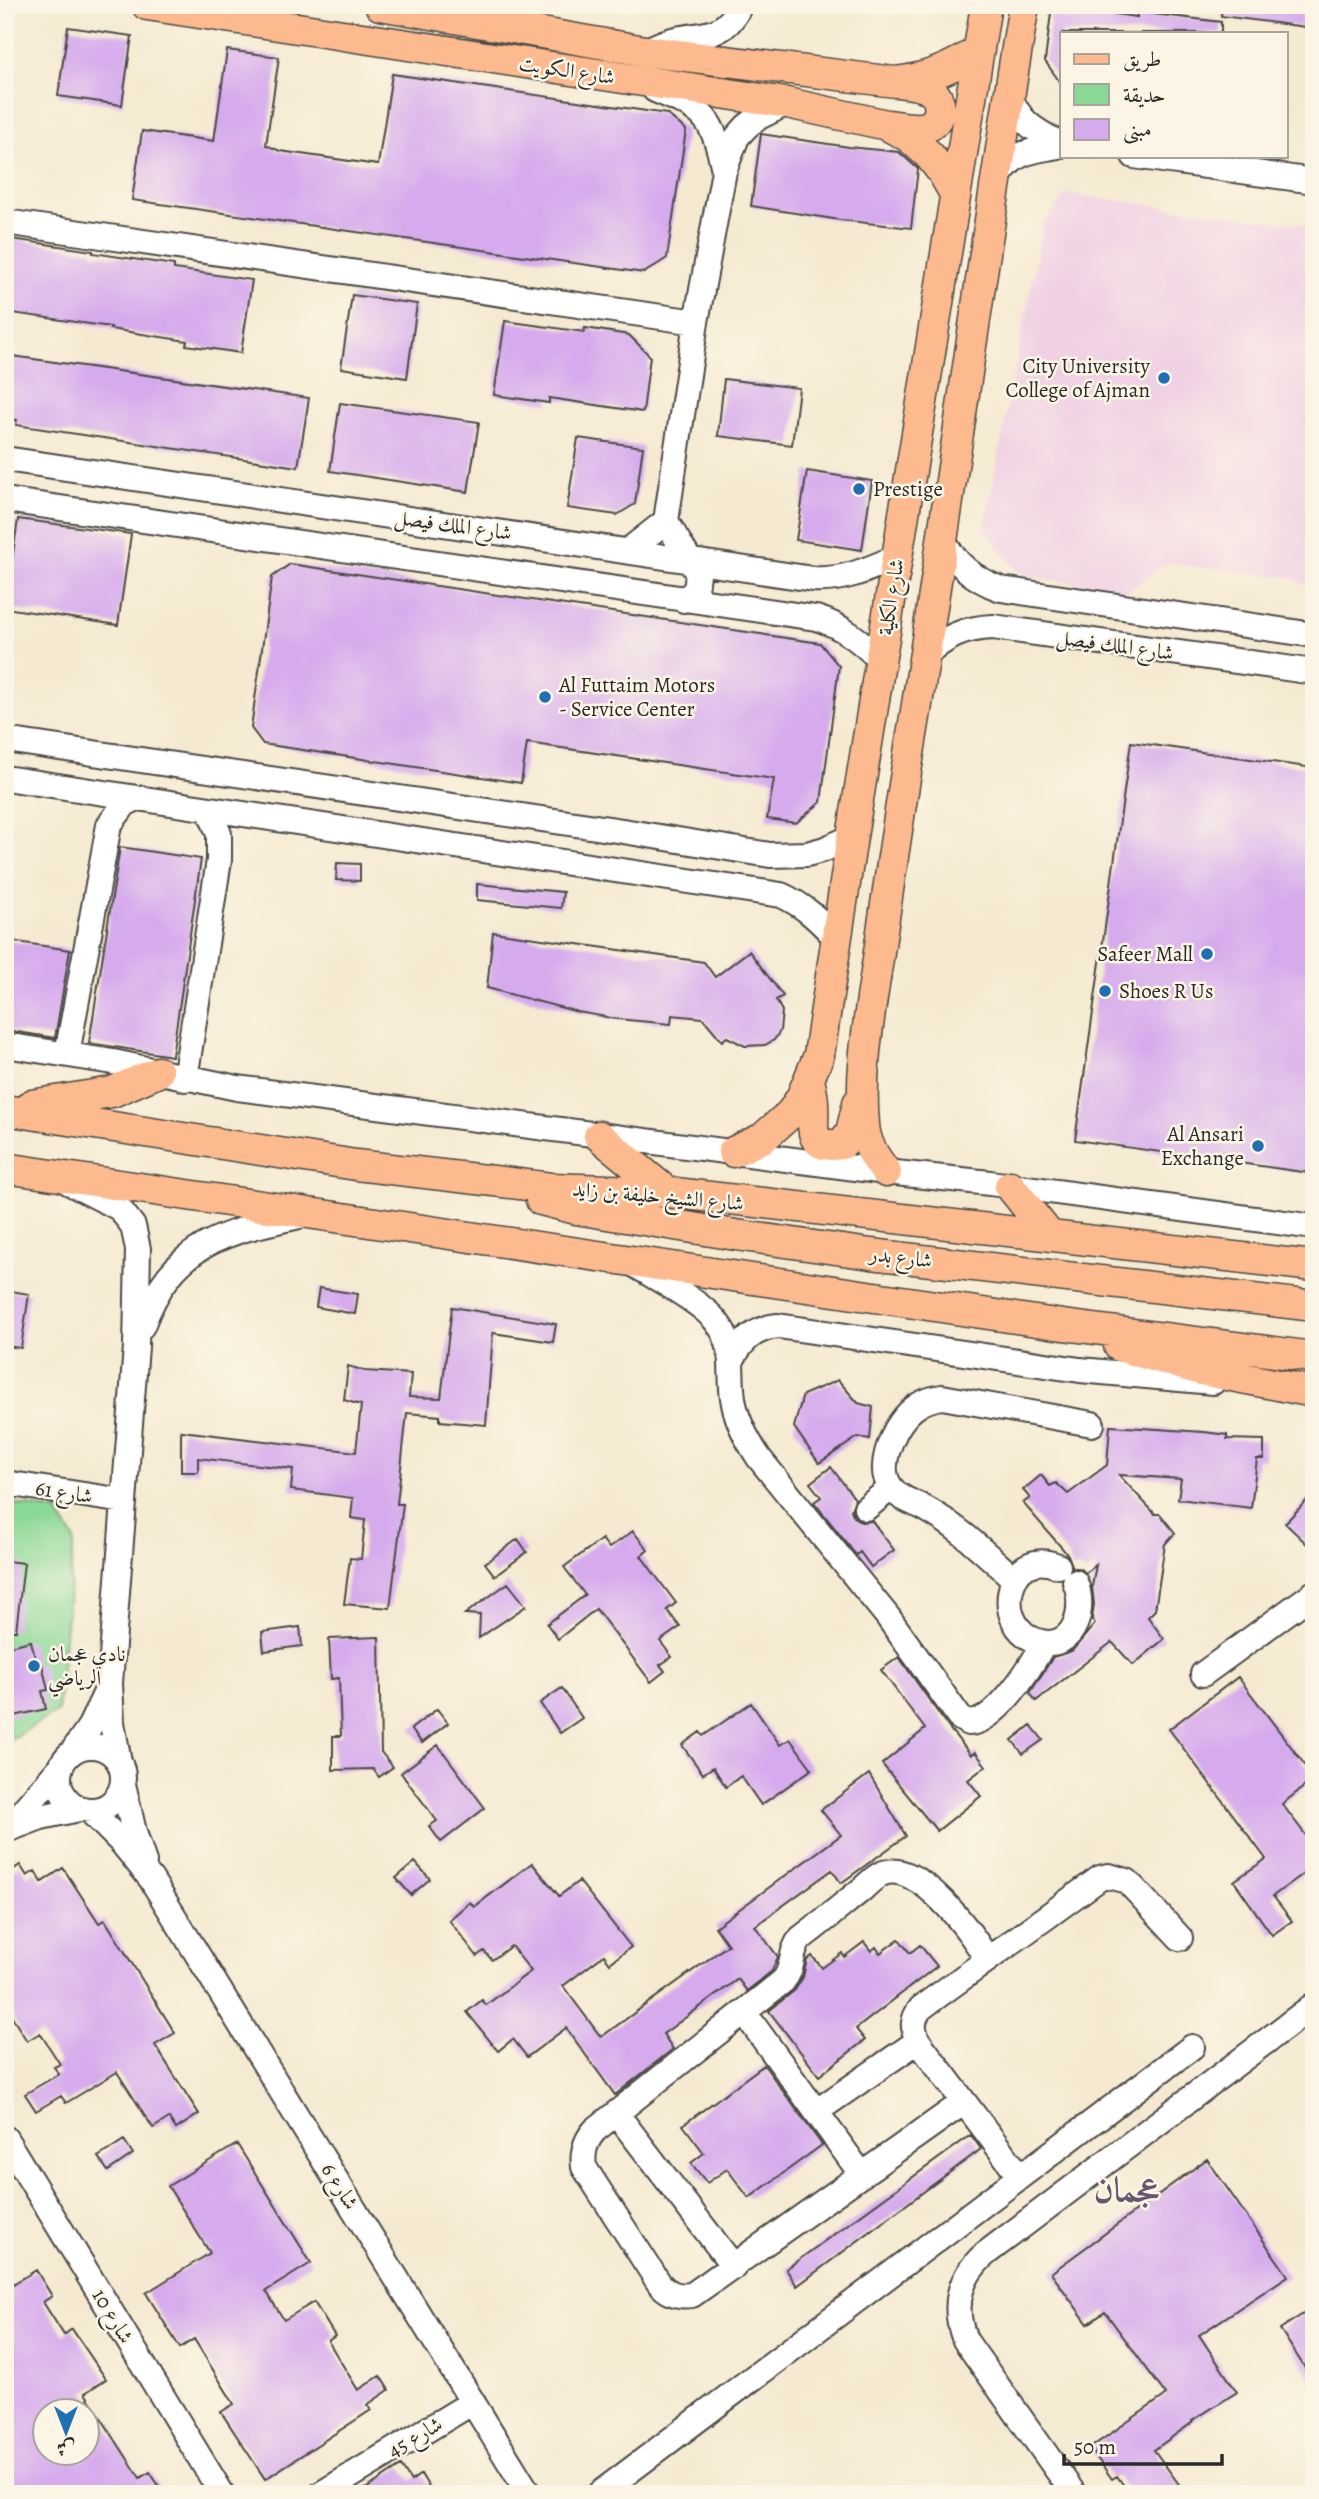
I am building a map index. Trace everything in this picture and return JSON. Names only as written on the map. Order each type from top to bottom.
[{"type":"main road","name":"شارع الكويت","points":[[147,5],[787,103],[887,125],[908,137],[929,155],[955,194]]},
{"type":"main road","name":"شارع الكويت","points":[[380,5],[645,51],[895,82],[918,80],[942,71],[979,50]]},
{"type":"main road","name":"شارع الكلية","points":[[733,1152],[763,1138],[791,1113],[819,1055],[986,5]]},
{"type":"main road","name":"شارع الكلية","points":[[886,1172],[867,1141],[864,1127],[863,1091],[871,1008],[1024,5]]},
{"type":"main road","points":[[887,125],[921,128],[929,126],[939,114],[940,105],[933,92],[926,87],[895,82]]},
{"type":"main road","points":[[5,1110],[112,1092],[172,1075]]},
{"type":"main road","points":[[809,1080],[814,1106],[812,1130],[818,1140],[830,1144],[842,1144],[847,1139],[863,1091]]},
{"type":"main road","name":"شارع الشيخ خليفة بن زايد","points":[[5,1110],[356,1165],[551,1188],[667,1192],[1314,1266]]},
{"type":"main road","points":[[599,1136],[667,1192]]},
{"type":"main road","points":[[5,1168],[1063,1325],[1314,1357]]},
{"type":"main road","name":"شارع بدر","points":[[494,1181],[539,1199],[576,1209],[736,1235],[1314,1306]]},
{"type":"main road","points":[[1010,1186],[1050,1236]]},
{"type":"main road","points":[[1063,1325],[1163,1360],[1314,1392]]},
{"type":"street","points":[[645,51],[673,39],[709,35],[719,31],[735,15],[740,5]]},
{"type":"street","points":[[628,79],[683,102],[701,113],[714,130],[724,171]]},
{"type":"street","points":[[1009,94],[1021,119],[1060,144]]},
{"type":"street","points":[[684,600],[696,590],[696,567],[666,521],[696,322],[724,171],[737,137],[747,126],[787,103]]},
{"type":"street","points":[[997,179],[1010,161],[1021,153],[1060,145]]},
{"type":"street","points":[[1148,158],[1314,181]]},
{"type":"street","points":[[5,222],[696,322]]},
{"type":"street","name":"شارع الملك فيصل","points":[[5,459],[830,580],[849,577],[897,557]]},
{"type":"street","name":"شارع الملك فيصل","points":[[5,500],[797,615],[832,623],[849,632],[881,660]]},
{"type":"street","points":[[629,550],[666,521]]},
{"type":"street","name":"شارع الملك فيصل","points":[[941,536],[965,570],[1001,589],[1314,635]]},
{"type":"street","points":[[1107,644],[1102,638],[1100,623],[1103,616],[1114,606]]},
{"type":"street","name":"شارع الملك فيصل","points":[[924,657],[937,644],[953,635],[981,628],[1314,672]]},
{"type":"street","points":[[5,740],[788,856],[825,849],[852,837]]},
{"type":"street","points":[[5,778],[781,895],[800,903],[837,939]]},
{"type":"street","points":[[67,1054],[109,825],[125,804],[137,798]]},
{"type":"street","points":[[172,1075],[219,860],[219,834],[209,809]]},
{"type":"street","points":[[621,870],[627,865],[634,851],[633,844],[623,831]]},
{"type":"street","points":[[5,1045],[67,1054],[237,1088],[1314,1227]]},
{"type":"street","points":[[5,1831],[66,1760],[98,1712],[110,1683],[136,1347],[138,1250],[133,1227],[119,1208],[58,1177]]},
{"type":"street","points":[[136,1347],[156,1294],[167,1278],[190,1255],[233,1231],[313,1213]]},
{"type":"street","points":[[630,1262],[710,1315],[725,1335],[732,1360],[733,1401],[747,1440],[758,1458],[906,1641],[960,1718],[968,1723],[982,1721],[1020,1682],[1044,1643]]},
{"type":"street","points":[[732,1360],[742,1342],[758,1330],[778,1326],[1080,1370],[1277,1385]]},
{"type":"street","points":[[1014,1579],[958,1529],[925,1508],[901,1497],[891,1488],[885,1468],[892,1438],[912,1408],[931,1399],[952,1397],[1092,1424]]},
{"type":"street","name":"شارع 61","points":[[5,1483],[124,1502]]},
{"type":"street","points":[[866,1508],[891,1488]]},
{"type":"street","points":[[1037,1563],[1052,1564],[1067,1574],[1081,1605],[1074,1629],[1061,1640],[1044,1643],[1026,1634],[1013,1618],[1009,1598],[1014,1579],[1024,1569],[1037,1563]]},
{"type":"street","points":[[1203,1674],[1314,1593]]},
{"type":"street","name":"شارع 6","points":[[110,1683],[112,1723],[121,1773],[134,1832],[151,1879]]},
{"type":"street","points":[[5,1831],[41,1817],[101,1809],[111,1804],[119,1795],[121,1773],[112,1754],[93,1746],[66,1760],[58,1779],[64,1797],[85,1810]]},
{"type":"street","name":"شارع 6","points":[[85,1810],[122,1843],[151,1879],[529,2494]]},
{"type":"street","points":[[964,2102],[692,2295],[670,2293],[659,2283],[584,2167],[586,2143],[595,2130],[788,1975],[792,1968],[794,1948],[801,1938],[881,1874],[902,1873],[937,1896],[965,1925],[987,1959]]},
{"type":"street","points":[[1020,2176],[918,2041],[913,2027],[921,2008],[1092,1883],[1109,1876],[1127,1881],[1135,1887],[1180,1938]]},
{"type":"street","points":[[1074,2494],[965,2340],[957,2311],[958,2298],[967,2274],[985,2254],[1314,2005]]},
{"type":"street","points":[[744,2012],[862,2175]]},
{"type":"street","points":[[817,2111],[918,2041]]},
{"type":"street","points":[[598,2494],[1192,2046]]},
{"type":"street","points":[[616,2113],[734,2267]]},
{"type":"street","name":"شارع 10","points":[[5,2138],[222,2494]]},
{"type":"street","name":"شارع 45","points":[[321,2494],[473,2402]]},
{"type":"shaded area","name":"City University College of Ajman","points":[[1066,194],[1314,226],[1314,590],[1294,578],[1166,563],[1128,591],[1021,575],[984,530],[1043,224]]},
{"type":"green space","name":"نادي عجمان الرياضي","points":[[5,1502],[57,1511],[74,1539],[58,1711],[5,1743]]},
{"type":"building","points":[[1052,5],[1137,17],[1137,12],[1221,22],[1221,32],[1060,32],[1060,82],[1045,61]]},
{"type":"building","points":[[1222,5],[1314,5],[1314,28],[1221,16]]},
{"type":"building","points":[[68,27],[132,36],[122,105],[58,96]]},
{"type":"building","points":[[227,50],[279,57],[266,145],[280,151],[378,165],[392,74],[667,114],[686,130],[667,258],[644,273],[132,200],[142,131],[214,141]]},
{"type":"building","points":[[761,134],[899,152],[918,169],[911,228],[751,206]]},
{"type":"building","points":[[5,238],[174,265],[174,269],[252,280],[241,353],[186,345],[187,341],[110,329],[111,327],[5,312]]},
{"type":"building","points":[[352,295],[417,304],[407,378],[341,368]]},
{"type":"building","points":[[505,321],[629,335],[650,356],[643,412],[549,398],[549,403],[494,395]]},
{"type":"building","points":[[5,355],[309,398],[298,467],[16,425],[17,420],[5,419]]},
{"type":"building","points":[[724,379],[799,388],[792,445],[718,436]]},
{"type":"building","points":[[340,403],[479,422],[468,492],[330,471]]},
{"type":"building","points":[[578,438],[643,447],[635,504],[617,515],[567,508]]},
{"type":"building","points":[[807,471],[872,481],[862,550],[796,540]]},
{"type":"building","points":[[18,519],[131,534],[118,625],[5,608]]},
{"type":"building","name":"Al Futtaim Motors - Service Center","points":[[290,564],[820,643],[839,666],[821,802],[796,823],[767,819],[774,779],[527,743],[521,783],[263,744],[251,728],[272,577]]},
{"type":"building","name":"Safeer Mall","points":[[1131,742],[1314,768],[1314,1147],[1310,1173],[1075,1140]]},
{"type":"building","points":[[120,847],[201,859],[172,1056],[89,1043]]},
{"type":"building","points":[[337,863],[360,864],[360,881],[336,880]]},
{"type":"building","points":[[477,884],[563,892],[561,908],[477,900]]},
{"type":"building","points":[[493,932],[704,962],[715,977],[749,951],[783,996],[776,1000],[782,1011],[780,1031],[774,1040],[765,1045],[745,1046],[727,1037],[722,1041],[703,1018],[672,1015],[671,1024],[617,1019],[578,1012],[487,988]]},
{"type":"building","points":[[5,940],[70,950],[55,1038],[5,1030]]},
{"type":"building","points":[[319,1288],[358,1294],[355,1314],[316,1307]]},
{"type":"building","points":[[5,1290],[29,1294],[21,1348],[5,1346]]},
{"type":"building","points":[[452,1307],[556,1324],[553,1342],[493,1333],[486,1425],[440,1421],[440,1416],[407,1413],[397,1504],[403,1504],[390,1608],[344,1604],[350,1558],[361,1559],[365,1520],[351,1518],[353,1498],[291,1490],[293,1469],[198,1458],[198,1472],[181,1472],[181,1431],[356,1452],[361,1405],[344,1400],[348,1366],[365,1371],[411,1374],[409,1397],[441,1398]]},
{"type":"building","points":[[838,1380],[858,1403],[873,1407],[870,1439],[858,1437],[819,1463],[794,1427],[803,1395]]},
{"type":"building","points":[[1110,1426],[1204,1432],[1227,1435],[1227,1439],[1264,1440],[1264,1459],[1257,1459],[1251,1508],[1178,1499],[1181,1479],[1119,1475],[1155,1514],[1160,1514],[1175,1533],[1165,1544],[1155,1610],[1148,1617],[1164,1639],[1133,1665],[1112,1642],[1036,1701],[1030,1693],[1053,1657],[1072,1651],[1095,1624],[1092,1620],[1092,1586],[1096,1565],[1086,1573],[1079,1568],[1073,1568],[1068,1555],[1023,1503],[1030,1498],[1023,1490],[1041,1475],[1050,1486],[1056,1483],[1068,1494],[1107,1465]]},
{"type":"building","points":[[831,1467],[855,1499],[851,1510],[854,1517],[861,1522],[872,1521],[894,1550],[871,1567],[860,1552],[856,1555],[814,1502],[821,1497],[810,1483]]},
{"type":"building","points":[[1314,1493],[1314,1551],[1285,1523]]},
{"type":"building","points":[[633,1531],[648,1550],[641,1556],[676,1603],[667,1610],[680,1627],[660,1641],[672,1657],[660,1665],[665,1671],[651,1682],[596,1609],[558,1639],[547,1624],[585,1595],[564,1567],[602,1539],[609,1548]]},
{"type":"building","points":[[518,1539],[527,1552],[495,1576],[485,1563]]},
{"type":"building","points":[[5,1561],[24,1563],[16,1631],[5,1631]]},
{"type":"building","points":[[508,1583],[526,1606],[479,1638],[480,1615],[465,1614]]},
{"type":"building","points":[[300,1627],[302,1646],[264,1651],[262,1632]]},
{"type":"building","points":[[379,1637],[381,1752],[393,1767],[379,1777],[373,1769],[333,1770],[333,1736],[341,1736],[339,1678],[331,1679],[329,1639]]},
{"type":"building","points":[[31,1641],[37,1666],[42,1664],[48,1690],[42,1691],[46,1709],[5,1718],[5,1647]]},
{"type":"building","points":[[899,1657],[948,1727],[971,1755],[975,1752],[986,1766],[968,1780],[981,1796],[937,1831],[882,1764],[925,1729],[881,1670]]},
{"type":"building","points":[[1238,1677],[1314,1777],[1282,1804],[1314,1846],[1314,1866],[1273,1896],[1292,1921],[1272,1935],[1234,1881],[1266,1859],[1169,1729]]},
{"type":"building","points":[[562,1688],[582,1718],[560,1733],[540,1703]]},
{"type":"building","points":[[751,1703],[780,1745],[790,1739],[812,1769],[761,1805],[741,1776],[726,1787],[713,1767],[703,1774],[682,1745],[700,1732],[703,1736]]},
{"type":"building","points":[[437,1709],[448,1723],[422,1743],[411,1729]]},
{"type":"building","points":[[1031,1725],[1043,1740],[1023,1754],[1012,1740]]},
{"type":"building","points":[[438,1745],[485,1808],[441,1842],[429,1826],[437,1821],[401,1773]]},
{"type":"building","points":[[869,1774],[906,1836],[841,1883],[832,1870],[755,1926],[778,1957],[772,1971],[747,1991],[738,1979],[663,2034],[673,2049],[615,2095],[566,2028],[527,2057],[513,2039],[498,2051],[467,2012],[482,2000],[486,2005],[531,1971],[511,1946],[492,1960],[484,1951],[477,1956],[449,1920],[470,1902],[474,1907],[532,1863],[559,1896],[579,1881],[631,1947],[610,1963],[604,1955],[563,1986],[601,2037],[728,1945],[715,1927],[841,1835],[821,1810]]},
{"type":"building","points":[[415,1862],[430,1879],[411,1895],[396,1878]]},
{"type":"building","points":[[20,1865],[27,1876],[35,1871],[42,1882],[63,1868],[99,1923],[105,1920],[175,2033],[155,2045],[199,2114],[176,2129],[169,2118],[153,2128],[117,2072],[66,2103],[61,2096],[36,2111],[25,2094],[59,2074],[54,2067],[60,2064],[40,2033],[27,2041],[5,2006],[5,1875]]},
{"type":"building","points":[[899,1939],[910,1953],[920,1945],[937,1966],[856,2029],[865,2040],[819,2076],[769,2011],[795,1990],[803,1977],[807,1960],[812,1956],[822,1968],[842,1953],[844,1957],[864,1942],[871,1951],[876,1947],[880,1953]]},
{"type":"building","points":[[764,2065],[822,2145],[749,2198],[727,2169],[707,2183],[691,2163],[704,2153],[683,2125]]},
{"type":"building","points":[[971,2135],[981,2149],[797,2286],[786,2269]]},
{"type":"building","points":[[124,2140],[133,2154],[108,2171],[98,2157]]},
{"type":"building","points":[[237,2144],[311,2263],[266,2291],[284,2320],[314,2302],[335,2336],[328,2341],[358,2390],[380,2376],[389,2390],[367,2405],[371,2410],[265,2479],[221,2412],[234,2404],[194,2339],[180,2348],[146,2293],[210,2253],[168,2186]]},
{"type":"building","points":[[1207,2159],[1288,2276],[1199,2335],[1237,2392],[1154,2450],[1186,2494],[1130,2494],[1117,2476],[1112,2479],[1090,2448],[1166,2395],[1105,2312],[1088,2324],[1051,2273]]},
{"type":"building","points":[[36,2270],[52,2296],[43,2302],[64,2335],[72,2329],[106,2379],[85,2393],[88,2398],[32,2398],[32,2468],[102,2468],[102,2419],[140,2478],[150,2472],[164,2494],[5,2494],[5,2289]]},
{"type":"building","points":[[1314,2307],[1314,2382],[1280,2329]]},
{"type":"building","points":[[401,2466],[411,2481],[421,2474],[433,2494],[358,2494]]},
{"type":"place","name":"City University College of Ajman","points":[[1164,378]]},
{"type":"place","name":"Prestige","points":[[859,489]]},
{"type":"place","name":"Al Futtaim Motors - Service Center","points":[[545,697]]},
{"type":"place","name":"Safeer Mall","points":[[1207,954]]},
{"type":"place","name":"Shoes R Us","points":[[1105,991]]},
{"type":"place","name":"Al Ansari Exchange","points":[[1258,1146]]},
{"type":"place","name":"نادي عجمان الرياضي","points":[[34,1666]]},
{"type":"district","name":"عجمان","points":[[1126,2189]]}]
